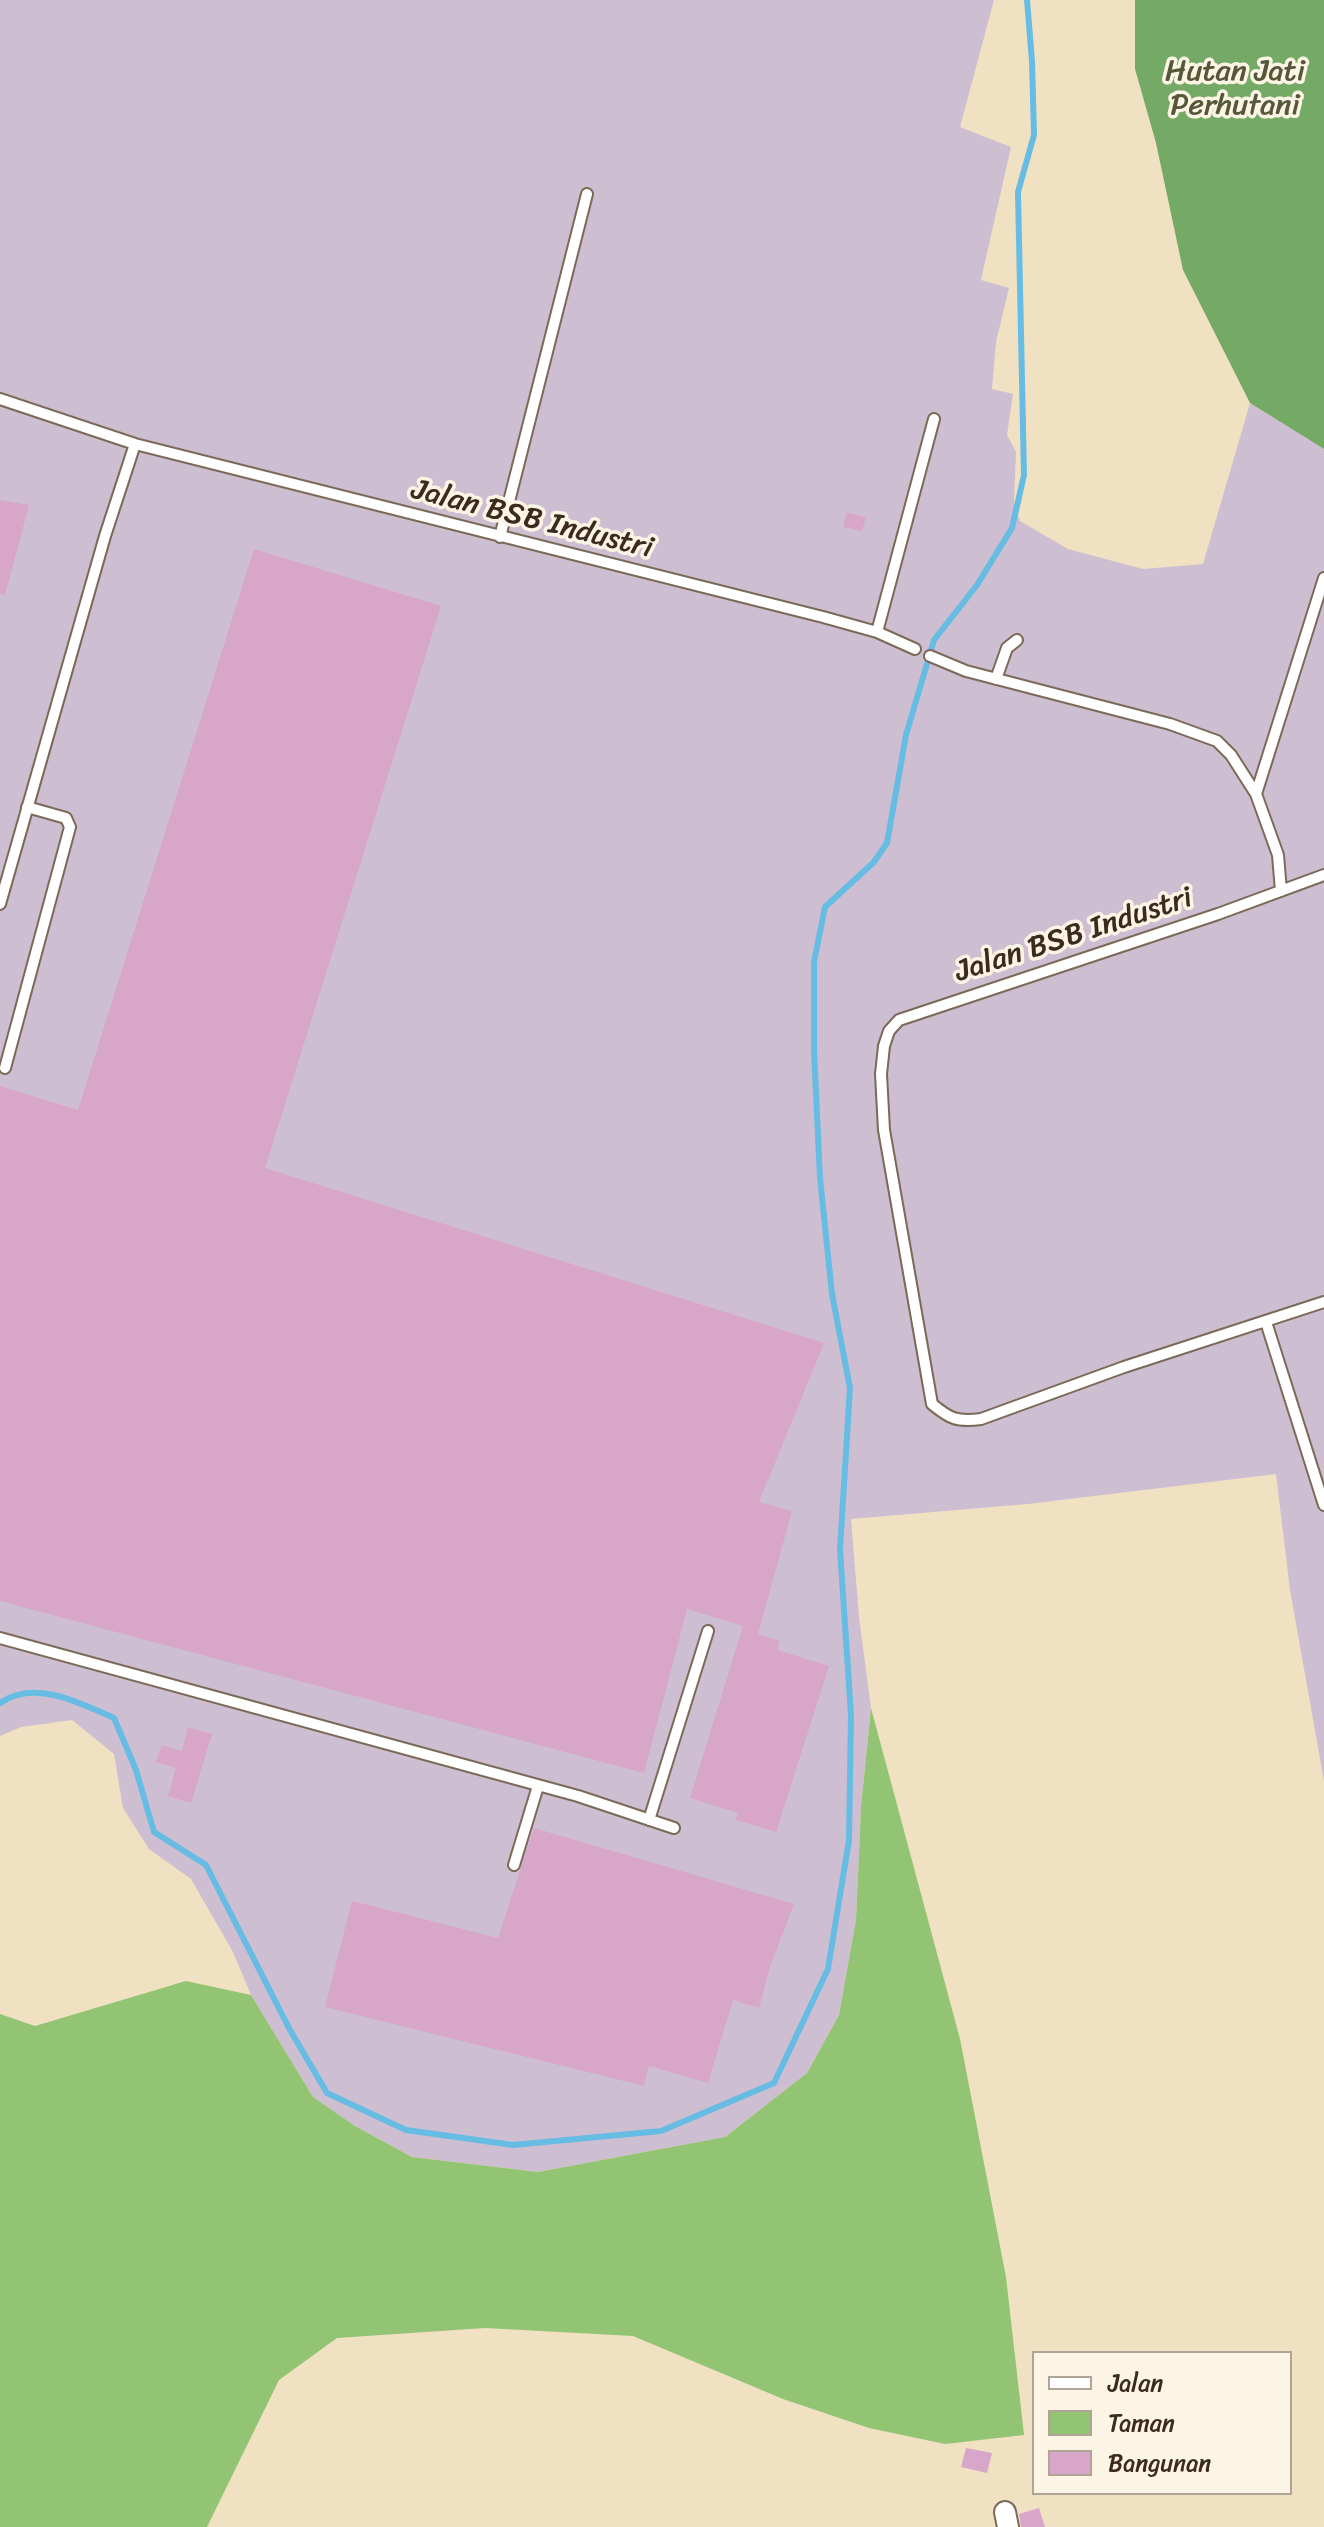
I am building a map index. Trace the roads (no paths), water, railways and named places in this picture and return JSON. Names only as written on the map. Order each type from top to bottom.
[{"type":"lane","points":[[500,537],[587,194]]},
{"type":"lane","name":"Jalan BSB Industri","points":[[0,399],[135,444],[877,632],[915,649]]},
{"type":"lane","points":[[877,632],[934,419]]},
{"type":"lane","points":[[0,904],[105,536],[135,444]]},
{"type":"lane","points":[[1256,794],[1324,578]]},
{"type":"lane","points":[[996,679],[1007,648],[1017,640]]},
{"type":"lane","points":[[930,656],[966,671],[1170,724],[1217,741],[1231,755],[1256,794],[1278,855],[1281,891]]},
{"type":"lane","points":[[5,1068],[70,827],[66,818],[27,807]]},
{"type":"lane","name":"Jalan BSB Industri","points":[[1266,1322],[1124,1367],[981,1419],[960,1421],[945,1415],[932,1404],[884,1130],[881,1074],[884,1046],[889,1031],[899,1020],[1324,875]]},
{"type":"lane","points":[[1324,1302],[1266,1322],[1324,1505]]},
{"type":"lane","points":[[649,1820],[708,1631]]},
{"type":"lane","points":[[0,1638],[578,1796],[674,1828]]},
{"type":"lane","points":[[514,1865],[538,1786]]},
{"type":"waterway","points":[[0,1703],[14,1696],[42,1693],[72,1700],[114,1718],[136,1770],[154,1832],[206,1865],[290,2030],[327,2093],[406,2130],[513,2145],[661,2131],[774,2083],[828,1969],[849,1840],[851,1715],[840,1549],[850,1388],[832,1294],[820,1178],[814,1051],[814,962],[825,907],[874,862],[887,843],[906,735],[934,640],[977,585],[1012,528],[1024,475],[1018,192],[1034,135],[1027,0]]},
{"type":"park label","name":"Hutan Jati Perhutani","points":[[1235,89]]}]
